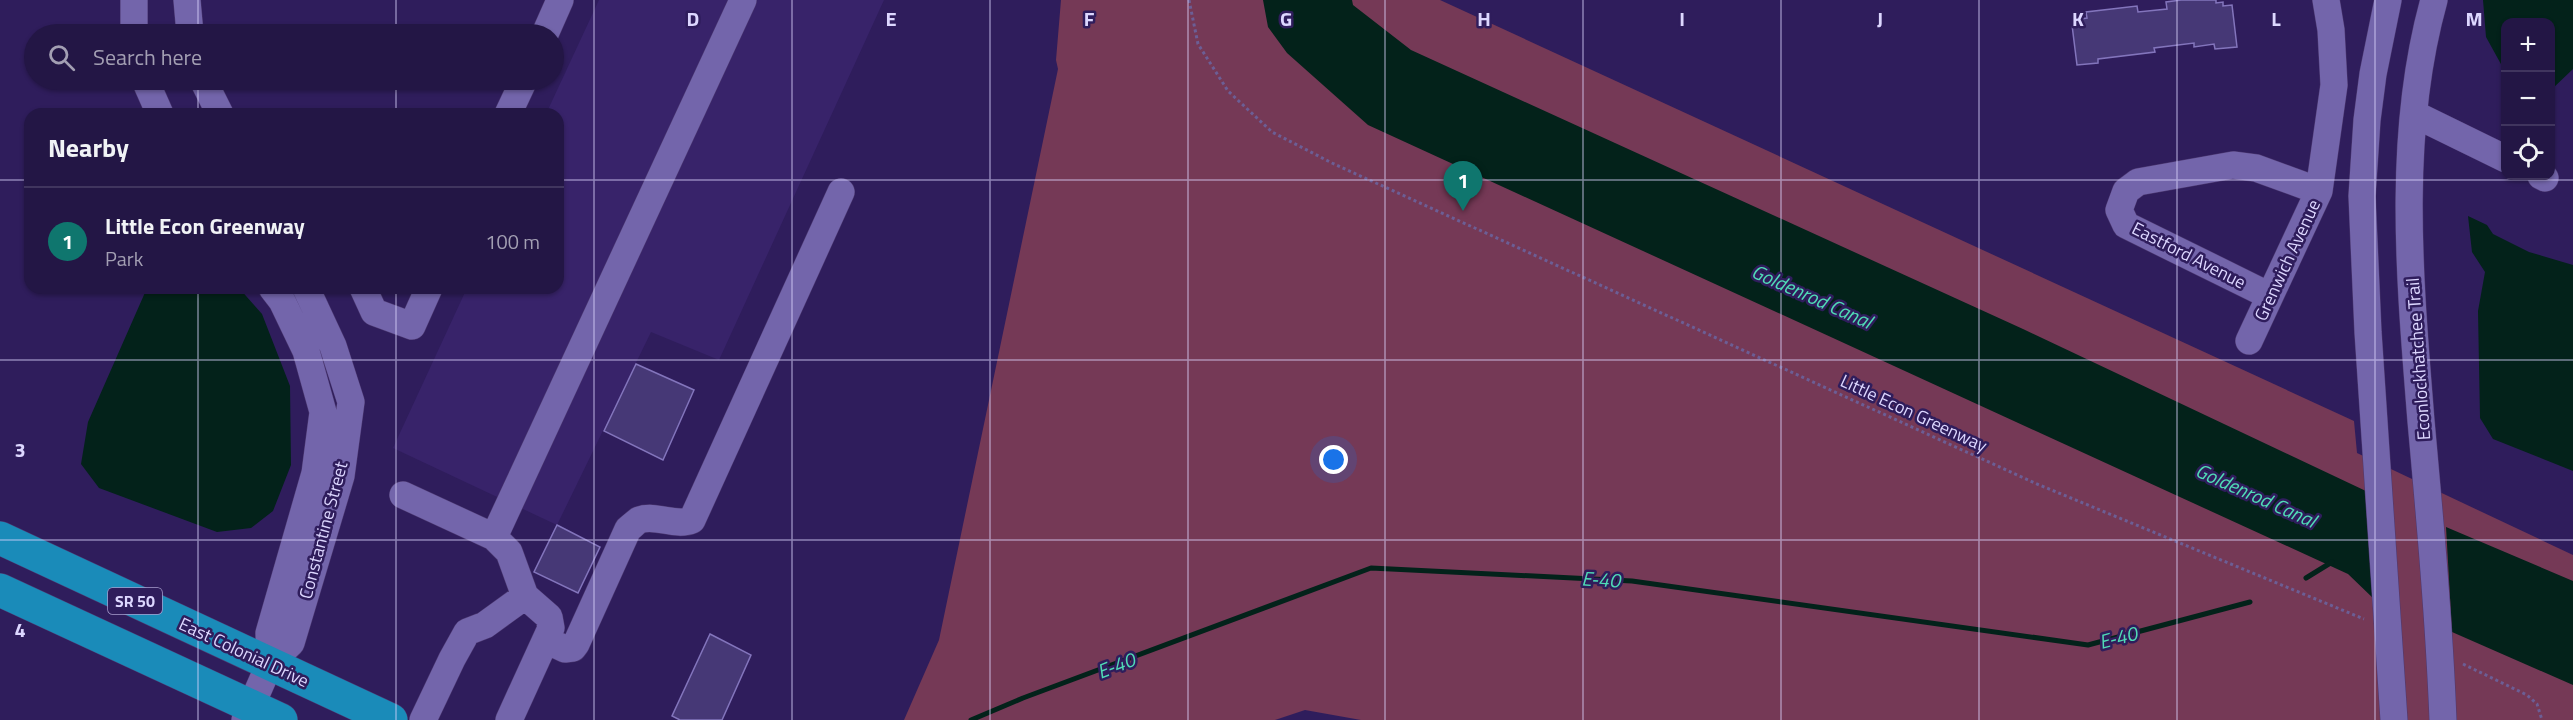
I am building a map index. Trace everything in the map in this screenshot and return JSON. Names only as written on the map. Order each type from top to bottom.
[{"type":"highway","name":"East Colonial Drive","points":[[0,538],[391,720]]},
{"type":"highway","name":"SR 50","points":[[0,590],[248,713],[281,720]]},
{"type":"street","points":[[134,0],[134,24]]},
{"type":"street","points":[[187,0],[189,24]]},
{"type":"street","points":[[549,24],[560,0]]},
{"type":"street","points":[[494,537],[743,0]]},
{"type":"street","name":"Grenwich Avenue","points":[[2249,341],[2319,191],[2334,85],[2331,30],[2326,0]]},
{"type":"street","points":[[2388,0],[2368,108],[2362,196],[2368,332],[2379,462],[2394,720]]},
{"type":"street","name":"Econlockhatchee Trail","points":[[2434,0],[2418,73],[2408,198],[2415,341],[2427,484],[2450,666],[2443,720]]},
{"type":"street","points":[[149,90],[157,108]]},
{"type":"street","points":[[208,90],[217,108]]},
{"type":"street","points":[[511,108],[519,90]]},
{"type":"street","points":[[2414,114],[2501,157]]},
{"type":"street","name":"Eastford Avenue","points":[[2270,296],[2126,225],[2120,210],[2126,191],[2138,182],[2233,165],[2256,168],[2319,191]]},
{"type":"street","points":[[546,640],[565,649],[573,648],[576,644],[628,529],[639,520],[665,520],[682,524],[692,520],[842,192]]},
{"type":"street","name":"Constantine Street","points":[[270,663],[269,633],[315,473],[323,412],[306,351],[276,294]]},
{"type":"street","name":"Constantine Street","points":[[248,713],[270,663],[291,643],[340,476],[351,402],[333,346],[309,294]]},
{"type":"street","points":[[366,294],[374,312],[411,326],[426,294]]},
{"type":"street","points":[[403,495],[494,537],[509,552],[525,596],[549,617],[551,628],[509,720]]},
{"type":"street","points":[[423,720],[467,633],[485,625],[525,596]]},
{"type":"path","name":"Little Econ Greenway","points":[[1190,0],[1198,44],[1228,91],[1272,132],[1332,163],[2037,484],[2370,622]]},
{"type":"path","points":[[2450,666],[2527,695],[2536,704],[2542,720]]},
{"type":"shaded area","points":[[599,0],[884,0],[719,360],[651,332],[557,525],[393,448],[464,294],[564,294],[564,108],[549,108],[557,90],[564,90],[564,75]]},
{"type":"shaded area","points":[[1061,0],[1440,0],[2354,421],[2357,453],[2573,555],[2573,720],[1361,720],[1305,710],[1275,720],[904,720],[939,640],[1058,69],[1056,60]]},
{"type":"water","name":"Goldenrod Canal","points":[[1263,0],[1352,0],[1353,5],[1411,50],[2023,329],[2368,492],[2375,600],[2348,574],[1368,125],[1287,53],[1268,27]]},
{"type":"water","points":[[2483,0],[2573,0],[2573,69],[2555,86],[2555,18],[2501,18],[2501,64],[2486,37]]},
{"type":"water","points":[[2468,216],[2487,225],[2493,234],[2529,252],[2573,265],[2573,471],[2493,439],[2480,418],[2478,311],[2485,272],[2472,252]]},
{"type":"water","points":[[144,294],[244,294],[262,314],[290,386],[291,465],[273,511],[251,528],[217,532],[99,488],[81,464],[88,422]]},
{"type":"water","points":[[2446,527],[2573,581],[2573,685],[2452,632]]},
{"type":"building","points":[[2216,0],[2216,3],[2223,2],[2223,6],[2232,5],[2237,47],[2215,49],[2214,44],[2194,47],[2194,43],[2154,48],[2155,52],[2098,59],[2098,63],[2077,65],[2072,25],[2080,24],[2080,19],[2087,18],[2086,12],[2137,6],[2138,12],[2167,9],[2166,2]]},
{"type":"building","points":[[636,364],[694,390],[663,460],[604,431]]},
{"type":"building","points":[[557,525],[600,547],[578,593],[534,572]]},
{"type":"building","points":[[710,634],[751,655],[722,720],[680,720],[672,716]]},
{"type":"waterway","name":"E-40","points":[[2306,578],[2332,562]]},
{"type":"waterway","name":"E-40","points":[[971,720],[1023,698],[1371,568],[1632,581],[2088,645],[2250,602]]},
{"type":"place","name":"Little Econ Greenway","points":[[1463,211]]}]
